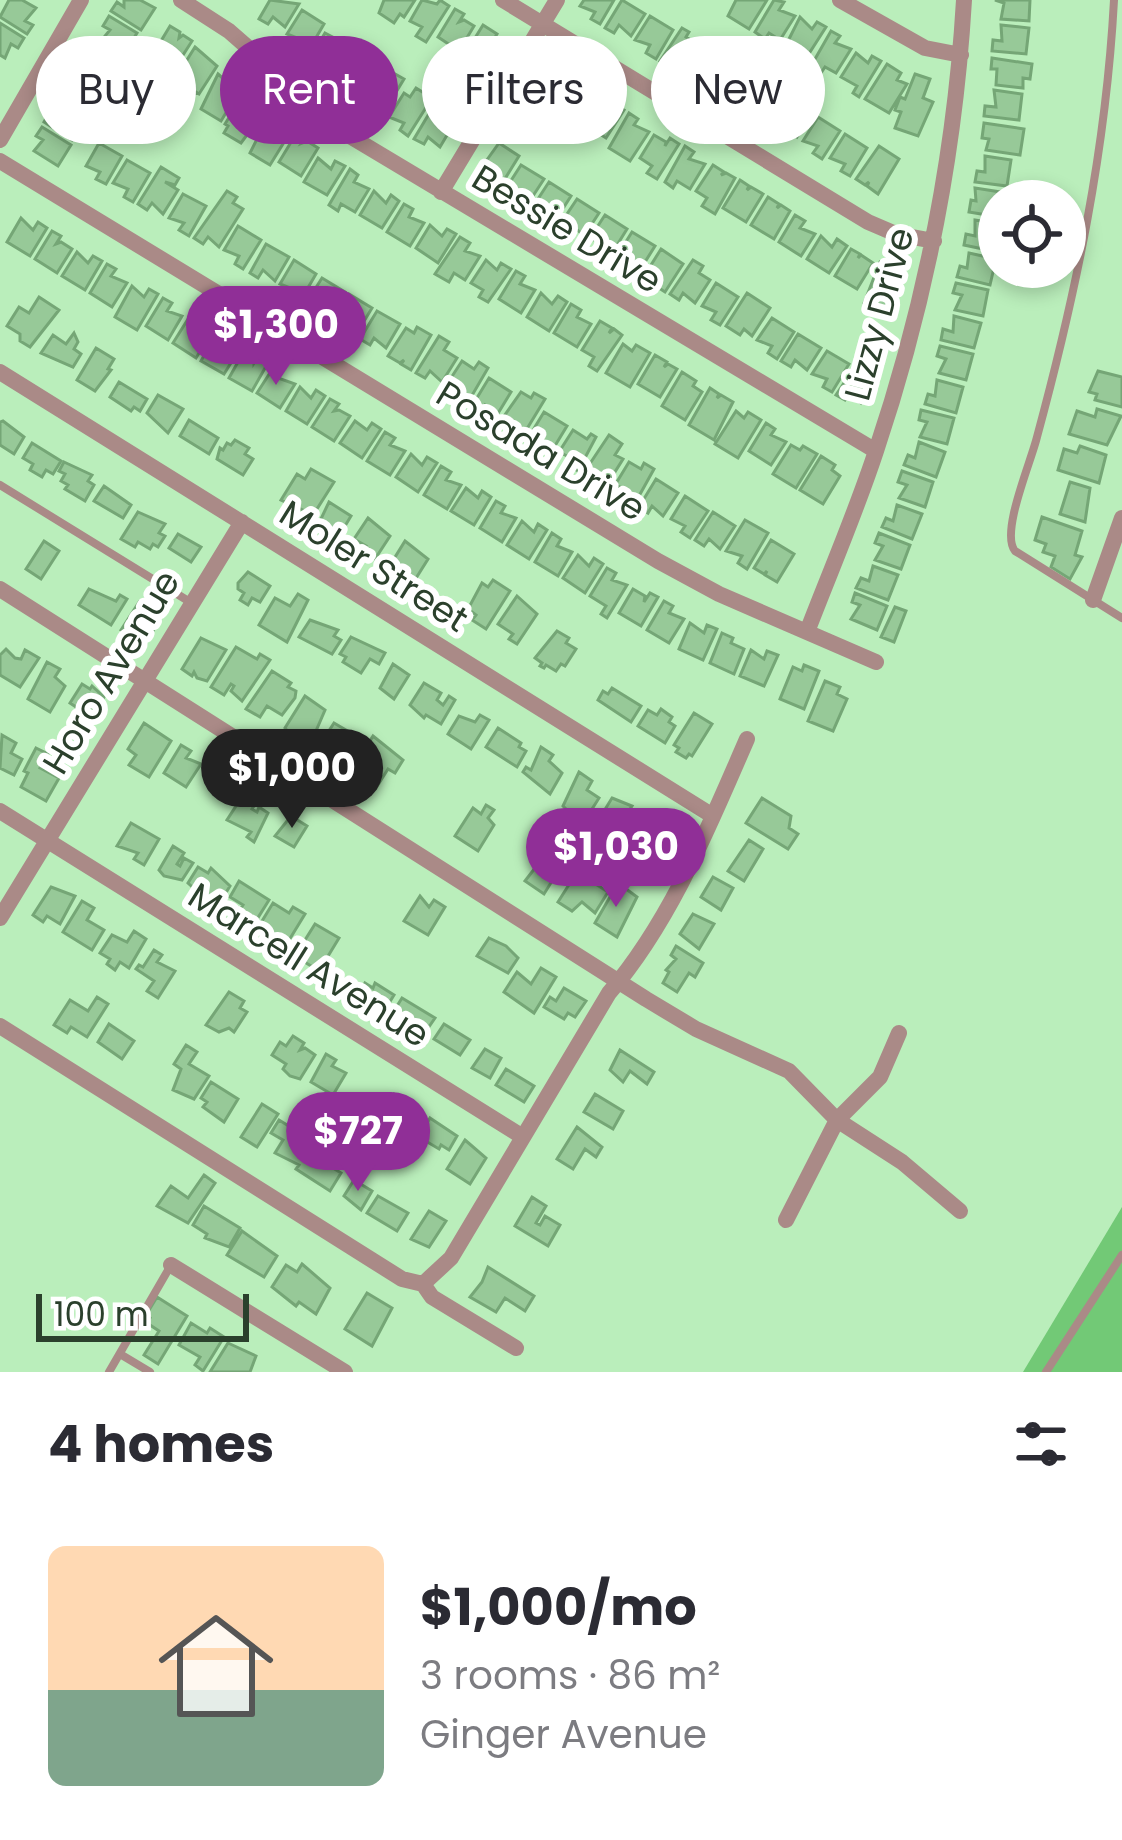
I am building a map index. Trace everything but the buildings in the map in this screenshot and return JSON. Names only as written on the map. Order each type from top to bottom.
[{"type":"street","points":[[0,140],[81,0]]},
{"type":"street","name":"Bessie Drive","points":[[181,0],[229,31],[348,135],[876,451]]},
{"type":"street","points":[[503,0],[868,221],[896,234],[934,242]]},
{"type":"street","points":[[441,192],[557,0]]},
{"type":"street","points":[[840,0],[925,48],[961,55]]},
{"type":"street","name":"Lizzy Drive","points":[[807,632],[876,451],[934,242],[952,139],[964,0]]},
{"type":"street","name":"Posada Drive","points":[[0,161],[658,561],[719,594],[876,662]]},
{"type":"street","name":"Moler Street","points":[[0,372],[713,816]]},
{"type":"street","points":[[1093,600],[1122,518]]},
{"type":"street","name":"Horo Avenue","points":[[0,918],[242,522]]},
{"type":"street","points":[[0,589],[696,1029],[789,1071],[837,1120],[902,1162],[960,1211]]},
{"type":"street","points":[[423,1284],[451,1258],[657,922],[747,739]]},
{"type":"street","name":"Marcell Avenue","points":[[0,811],[523,1137]]},
{"type":"street","points":[[0,1026],[402,1279],[423,1284],[432,1297],[516,1348]]},
{"type":"street","points":[[786,1220],[837,1120],[880,1077],[899,1033]]},
{"type":"street","points":[[171,1265],[345,1372]]},
{"type":"lane","points":[[1114,0],[1101,147],[1084,251],[1008,535],[1015,551],[1122,618]]},
{"type":"lane","points":[[0,484],[190,602]]},
{"type":"lane","points":[[1046,1372],[1122,1255]]},
{"type":"lane","points":[[109,1372],[171,1265]]},
{"type":"lane","points":[[120,1354],[150,1372]]},
{"type":"green space","points":[[1122,1207],[1122,1372],[1023,1372]]}]
